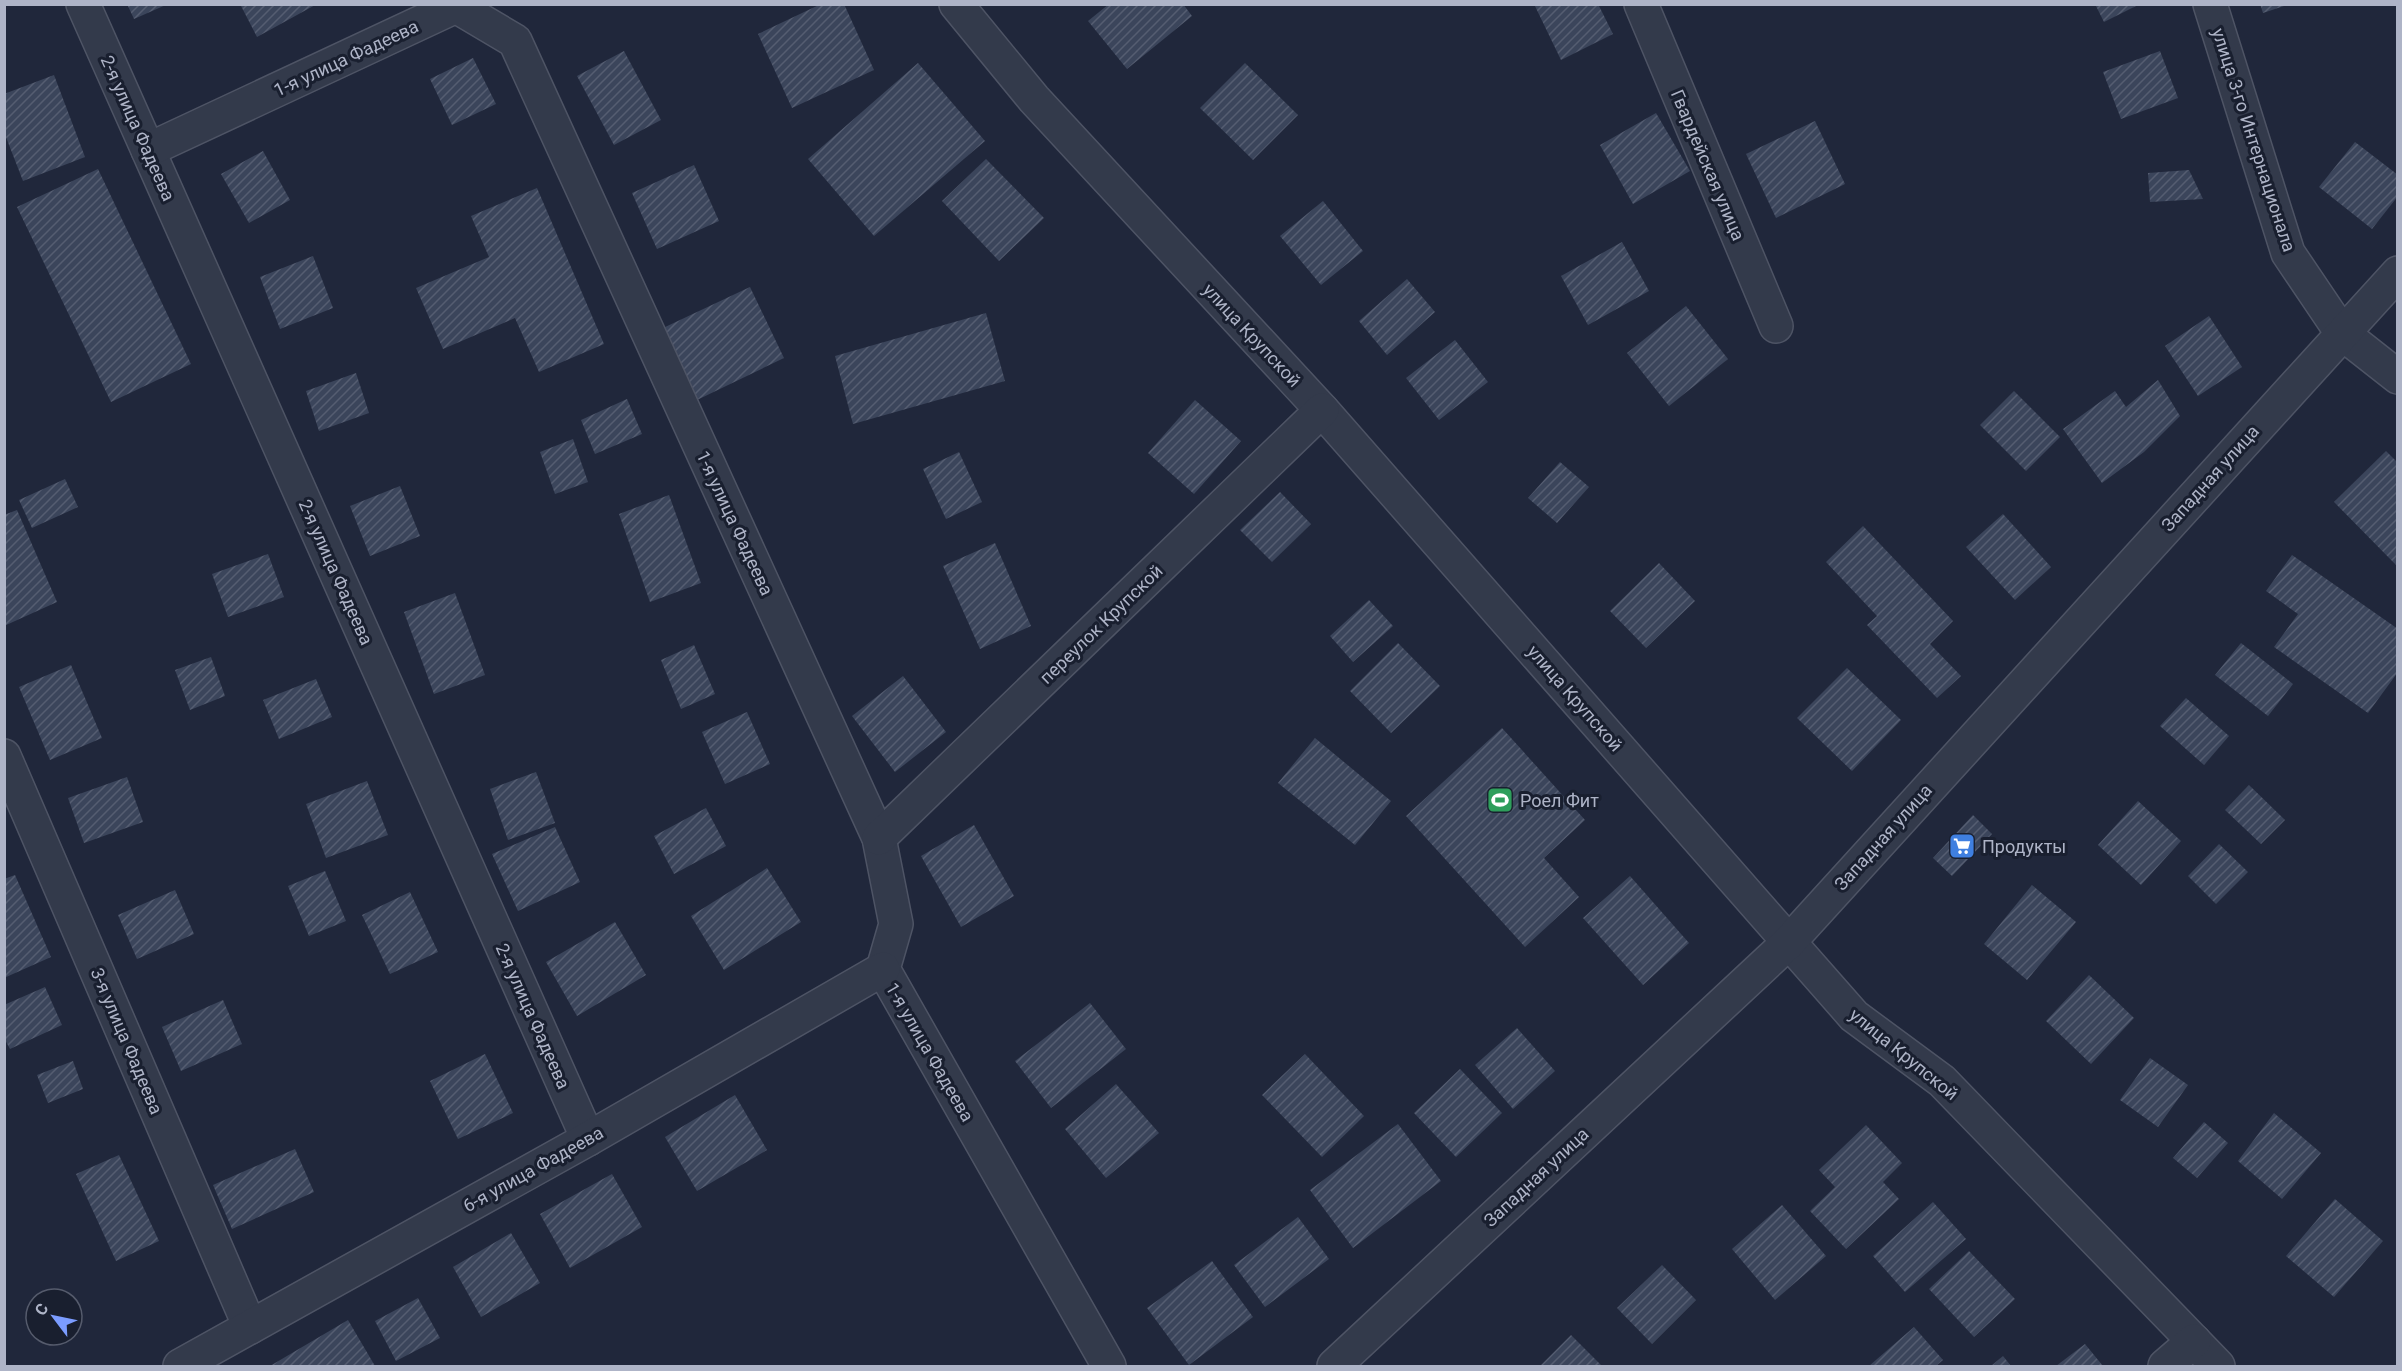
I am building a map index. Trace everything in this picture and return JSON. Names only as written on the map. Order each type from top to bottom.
[{"type":"street","name":"2-я улица Фадеева","points":[[83,4],[588,1139]]},
{"type":"street","name":"улица Крупской","points":[[956,4],[1034,99],[1322,410],[1854,1016],[1942,1081],[2218,1366]]},
{"type":"street","name":"Гвардейская улица","points":[[1641,4],[1776,326]]},
{"type":"street","name":"улица 3-го Интернационала","points":[[2210,4],[2288,253],[2342,333],[2397,377]]},
{"type":"street","name":"1-я улица Фадеева","points":[[148,150],[456,6],[515,41],[879,838],[896,924],[883,969],[1109,1366]]},
{"type":"street","name":"Западная улица","points":[[1334,1366],[1789,942],[2397,273]]},
{"type":"street","name":"переулок Крупской","points":[[879,838],[1322,410]]},
{"type":"street","name":"3-я улица Фадеева","points":[[4,756],[250,1327]]},
{"type":"street","name":"6-я улица Фадеева","points":[[180,1366],[588,1139],[883,969]]},
{"type":"street","points":[[2165,1366],[2194,1341]]},
{"type":"building","points":[[127,4],[168,4],[134,19]]},
{"type":"building","points":[[240,4],[317,4],[257,37]]},
{"type":"building","points":[[821,4],[844,4],[874,70],[792,108],[758,34]]},
{"type":"building","points":[[1109,4],[1183,4],[1192,16],[1127,69],[1088,21]]},
{"type":"building","points":[[1534,4],[1598,4],[1613,34],[1561,60]]},
{"type":"building","points":[[2095,4],[2140,4],[2104,22]]},
{"type":"building","points":[[2260,4],[2287,4],[2287,5],[2263,13]]},
{"type":"building","points":[[624,51],[661,120],[614,145],[577,76]]},
{"type":"building","points":[[2160,51],[2178,98],[2121,119],[2103,72]]},
{"type":"building","points":[[473,58],[496,104],[452,125],[430,79]]},
{"type":"building","points":[[918,63],[985,141],[874,236],[808,159]]},
{"type":"building","points":[[1245,63],[1298,115],[1253,160],[1200,108]]},
{"type":"building","points":[[54,75],[85,157],[23,181],[4,132],[4,94]]},
{"type":"building","points":[[1656,113],[1690,171],[1633,204],[1600,145]]},
{"type":"building","points":[[1815,121],[1845,184],[1776,218],[1746,154]]},
{"type":"building","points":[[2355,142],[2398,175],[2398,196],[2372,229],[2319,187]]},
{"type":"building","points":[[263,151],[290,200],[249,223],[221,174]]},
{"type":"building","points":[[986,159],[1044,218],[999,261],[942,201]]},
{"type":"building","points":[[694,165],[719,221],[657,249],[632,193]]},
{"type":"building","points":[[98,169],[191,364],[111,402],[17,207]]},
{"type":"building","points":[[2189,170],[2203,199],[2150,202],[2148,173]]},
{"type":"building","points":[[537,188],[604,344],[539,372],[515,318],[443,349],[416,288],[489,257],[471,216]]},
{"type":"building","points":[[1323,201],[1363,251],[1321,285],[1280,236]]},
{"type":"building","points":[[1622,242],[1649,291],[1588,325],[1561,276]]},
{"type":"building","points":[[313,256],[333,308],[280,329],[260,277]]},
{"type":"building","points":[[1407,279],[1435,312],[1387,355],[1359,321]]},
{"type":"building","points":[[750,287],[784,358],[697,400],[663,328]]},
{"type":"building","points":[[1686,306],[1728,359],[1669,406],[1627,353]]},
{"type":"building","points":[[986,313],[1005,381],[853,424],[835,356]]},
{"type":"building","points":[[2209,316],[2242,367],[2198,396],[2165,346]]},
{"type":"building","points":[[1455,340],[1488,382],[1439,420],[1406,378]]},
{"type":"building","points":[[356,373],[369,413],[319,431],[306,391]]},
{"type":"building","points":[[2158,380],[2180,416],[2144,452],[2102,483],[2063,429],[2115,391],[2126,407]]},
{"type":"building","points":[[2014,391],[2060,437],[2026,471],[1980,425]]},
{"type":"building","points":[[627,399],[642,434],[595,454],[581,420]]},
{"type":"building","points":[[1195,400],[1241,441],[1194,494],[1148,453]]},
{"type":"building","points":[[573,439],[588,482],[555,494],[540,452]]},
{"type":"building","points":[[2386,451],[2398,463],[2398,567],[2334,502]]},
{"type":"building","points":[[959,452],[982,502],[946,519],[923,469]]},
{"type":"building","points":[[1560,462],[1589,487],[1557,523],[1528,498]]},
{"type":"building","points":[[65,479],[78,507],[32,528],[19,500]]},
{"type":"building","points":[[400,486],[420,536],[370,556],[350,506]]},
{"type":"building","points":[[1280,492],[1311,524],[1272,562],[1240,530]]},
{"type":"building","points":[[669,495],[701,583],[650,602],[619,514]]},
{"type":"building","points":[[17,510],[57,602],[4,626],[4,515]]},
{"type":"building","points":[[2003,514],[2051,567],[2015,600],[1966,547]]},
{"type":"building","points":[[1863,526],[1953,621],[1930,644],[1961,676],[1937,698],[1867,625],[1877,616],[1826,562]]},
{"type":"building","points":[[995,543],[1031,626],[980,649],[943,566]]},
{"type":"building","points":[[268,554],[284,597],[228,617],[212,574]]},
{"type":"building","points":[[2292,555],[2398,629],[2398,672],[2368,713],[2274,647],[2298,614],[2266,591]]},
{"type":"building","points":[[1659,563],[1695,601],[1646,648],[1610,611]]},
{"type":"building","points":[[455,593],[485,675],[434,694],[404,612]]},
{"type":"building","points":[[1369,600],[1393,626],[1353,662],[1330,636]]},
{"type":"building","points":[[1398,643],[1440,686],[1391,733],[1350,691]]},
{"type":"building","points":[[2241,643],[2293,684],[2268,716],[2215,675]]},
{"type":"building","points":[[694,645],[715,694],[681,709],[661,660]]},
{"type":"building","points":[[211,657],[225,696],[190,710],[175,670]]},
{"type":"building","points":[[71,665],[102,738],[50,760],[19,687]]},
{"type":"building","points":[[1847,668],[1901,720],[1852,771],[1797,718]]},
{"type":"building","points":[[903,676],[946,732],[895,772],[852,716]]},
{"type":"building","points":[[316,679],[332,717],[279,739],[263,700]]},
{"type":"building","points":[[2186,698],[2229,736],[2204,765],[2160,726]]},
{"type":"building","points":[[747,712],[770,764],[725,784],[702,732]]},
{"type":"building","points":[[1502,728],[1585,820],[1544,858],[1579,897],[1525,947],[1406,816]]},
{"type":"building","points":[[1315,738],[1391,801],[1355,845],[1278,783]]},
{"type":"building","points":[[536,772],[555,823],[508,840],[490,789]]},
{"type":"building","points":[[127,777],[143,822],[84,843],[68,798]]},
{"type":"building","points":[[367,781],[388,835],[326,858],[306,804]]},
{"type":"building","points":[[2249,785],[2285,820],[2261,844],[2225,810]]},
{"type":"building","points":[[2138,801],[2181,841],[2141,885],[2098,845]]},
{"type":"building","points":[[706,808],[726,846],[674,874],[654,836]]},
{"type":"building","points":[[1973,815],[1992,834],[1952,876],[1933,858]]},
{"type":"building","points":[[974,825],[1014,896],[961,927],[921,856]]},
{"type":"building","points":[[555,827],[580,882],[518,911],[492,854]]},
{"type":"building","points":[[2219,844],[2248,872],[2216,904],[2188,876]]},
{"type":"building","points":[[767,868],[801,922],[724,970],[691,916]]},
{"type":"building","points":[[325,871],[346,921],[309,936],[288,886]]},
{"type":"building","points":[[15,875],[51,957],[4,978],[4,879]]},
{"type":"building","points":[[1630,876],[1689,943],[1643,985],[1583,918]]},
{"type":"building","points":[[2032,885],[2076,922],[2027,980],[1984,944]]},
{"type":"building","points":[[175,890],[194,934],[137,959],[118,915]]},
{"type":"building","points":[[410,892],[438,952],[390,974],[362,915]]},
{"type":"building","points":[[615,922],[646,975],[577,1016],[546,962]]},
{"type":"building","points":[[2089,975],[2134,1018],[2091,1064],[2046,1021]]},
{"type":"building","points":[[45,987],[62,1025],[10,1049],[4,1038],[4,1005]]},
{"type":"building","points":[[223,1000],[242,1044],[181,1071],[162,1027]]},
{"type":"building","points":[[1090,1003],[1126,1049],[1051,1108],[1015,1061]]},
{"type":"building","points":[[1517,1028],[1555,1071],[1513,1109],[1475,1065]]},
{"type":"building","points":[[485,1054],[513,1113],[458,1139],[430,1081]]},
{"type":"building","points":[[1305,1054],[1364,1116],[1322,1157],[1262,1095]]},
{"type":"building","points":[[2150,1058],[2188,1085],[2158,1127],[2120,1100]]},
{"type":"building","points":[[73,1061],[83,1089],[48,1103],[37,1075]]},
{"type":"building","points":[[1460,1069],[1502,1113],[1456,1157],[1414,1113]]},
{"type":"building","points":[[1116,1084],[1159,1133],[1106,1178],[1065,1129]]},
{"type":"building","points":[[735,1095],[767,1150],[697,1191],[665,1137]]},
{"type":"building","points":[[2274,1113],[2321,1153],[2282,1199],[2238,1161]]},
{"type":"building","points":[[2204,1122],[2228,1143],[2197,1178],[2173,1158]]},
{"type":"building","points":[[1398,1124],[1441,1181],[1353,1248],[1310,1190]]},
{"type":"building","points":[[1866,1125],[1902,1163],[1883,1182],[1899,1199],[1846,1249],[1810,1211],[1835,1187],[1819,1170]]},
{"type":"building","points":[[295,1149],[314,1192],[232,1229],[213,1185]]},
{"type":"building","points":[[119,1155],[159,1241],[116,1261],[76,1174]]},
{"type":"building","points":[[612,1174],[642,1227],[570,1268],[540,1214]]},
{"type":"building","points":[[2335,1199],[2383,1241],[2334,1297],[2286,1256]]},
{"type":"building","points":[[1933,1202],[1966,1239],[1905,1292],[1873,1256]]},
{"type":"building","points":[[1782,1205],[1826,1256],[1775,1300],[1732,1249]]},
{"type":"building","points":[[1298,1217],[1329,1259],[1265,1307],[1234,1265]]},
{"type":"building","points":[[511,1233],[540,1283],[481,1317],[453,1267]]},
{"type":"building","points":[[1969,1251],[2015,1299],[1974,1337],[1929,1289]]},
{"type":"building","points":[[1212,1261],[1253,1317],[1189,1365],[1147,1308]]},
{"type":"building","points":[[1662,1265],[1696,1300],[1652,1344],[1617,1308]]},
{"type":"building","points":[[418,1298],[440,1338],[396,1361],[375,1321]]},
{"type":"building","points":[[348,1320],[375,1366],[270,1366]]},
{"type":"building","points":[[1914,1327],[1943,1360],[1936,1366],[1869,1366]]},
{"type":"building","points":[[1571,1335],[1602,1366],[1540,1366]]},
{"type":"building","points":[[2085,1344],[2103,1366],[2056,1366]]},
{"type":"building","points":[[2003,1356],[2011,1366],[1991,1366]]},
{"type":"place","name":"Роел Фит","points":[[1500,800]]},
{"type":"place","name":"Продукты","points":[[1962,846]]}]
